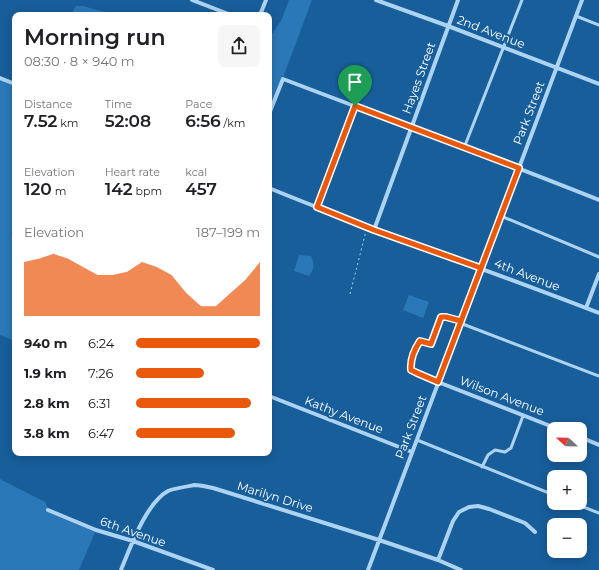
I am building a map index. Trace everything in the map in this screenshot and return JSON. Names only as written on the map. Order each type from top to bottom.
[{"type":"street","points":[[192,0],[223,12]]},
{"type":"street","points":[[261,12],[266,0]]},
{"type":"street","name":"2nd Avenue","points":[[376,0],[599,84]]},
{"type":"street","name":"Hayes Street","points":[[374,230],[458,0]]},
{"type":"street","name":"Park Street","points":[[368,570],[582,0]]},
{"type":"street","points":[[0,78],[12,83]]},
{"type":"street","points":[[272,106],[283,79],[519,168],[599,200]]},
{"type":"street","name":"4th Avenue","points":[[272,189],[374,230],[481,268],[599,313]]},
{"type":"street","points":[[586,308],[599,274]]},
{"type":"street","name":"Wilson Avenue","points":[[438,382],[547,425]]},
{"type":"street","name":"Kathy Avenue","points":[[272,397],[412,452]]},
{"type":"street","points":[[587,441],[599,445]]},
{"type":"street","name":"Marilyn Drive","points":[[122,570],[133,541],[150,509],[168,491],[195,485],[213,488],[379,540],[438,560],[461,570]]},
{"type":"street","points":[[438,560],[453,522],[459,512],[469,507],[478,506],[489,509],[525,523],[535,532]]},
{"type":"street","name":"6th Avenue","points":[[48,510],[96,530],[133,541],[206,569],[213,570]]},
{"type":"lane","points":[[464,148],[522,0]]},
{"type":"lane","points":[[576,16],[599,25]]},
{"type":"lane","points":[[317,207],[355,106]]},
{"type":"lane","points":[[501,216],[599,257]]},
{"type":"lane","points":[[438,382],[411,370],[410,363],[414,349],[420,341],[431,344],[441,317],[446,317],[461,322],[599,376]]},
{"type":"lane","points":[[482,467],[488,455],[495,450],[505,452],[510,448],[523,416]]},
{"type":"lane","points":[[417,440],[547,492]]},
{"type":"lane","points":[[587,508],[599,513]]},
{"type":"path","points":[[350,294],[367,227]]},
{"type":"shaded area","points":[[289,0],[312,0],[272,107],[272,34],[282,19]]},
{"type":"shaded area","points":[[76,6],[83,6],[107,12],[73,12]]},
{"type":"shaded area","points":[[0,78],[12,83],[12,340],[0,335]]},
{"type":"shaded area","points":[[299,255],[311,256],[313,266],[309,276],[294,271]]},
{"type":"shaded area","points":[[409,295],[429,302],[423,318],[403,310]]},
{"type":"shaded area","points":[[0,479],[45,502],[49,510],[96,530],[79,570],[0,570]]},
{"type":"route","points":[[355,106],[519,168],[438,382],[411,370],[410,363],[414,349],[420,341],[431,344],[441,317],[443,316],[461,321],[481,268],[374,230],[317,207],[355,106]]}]
